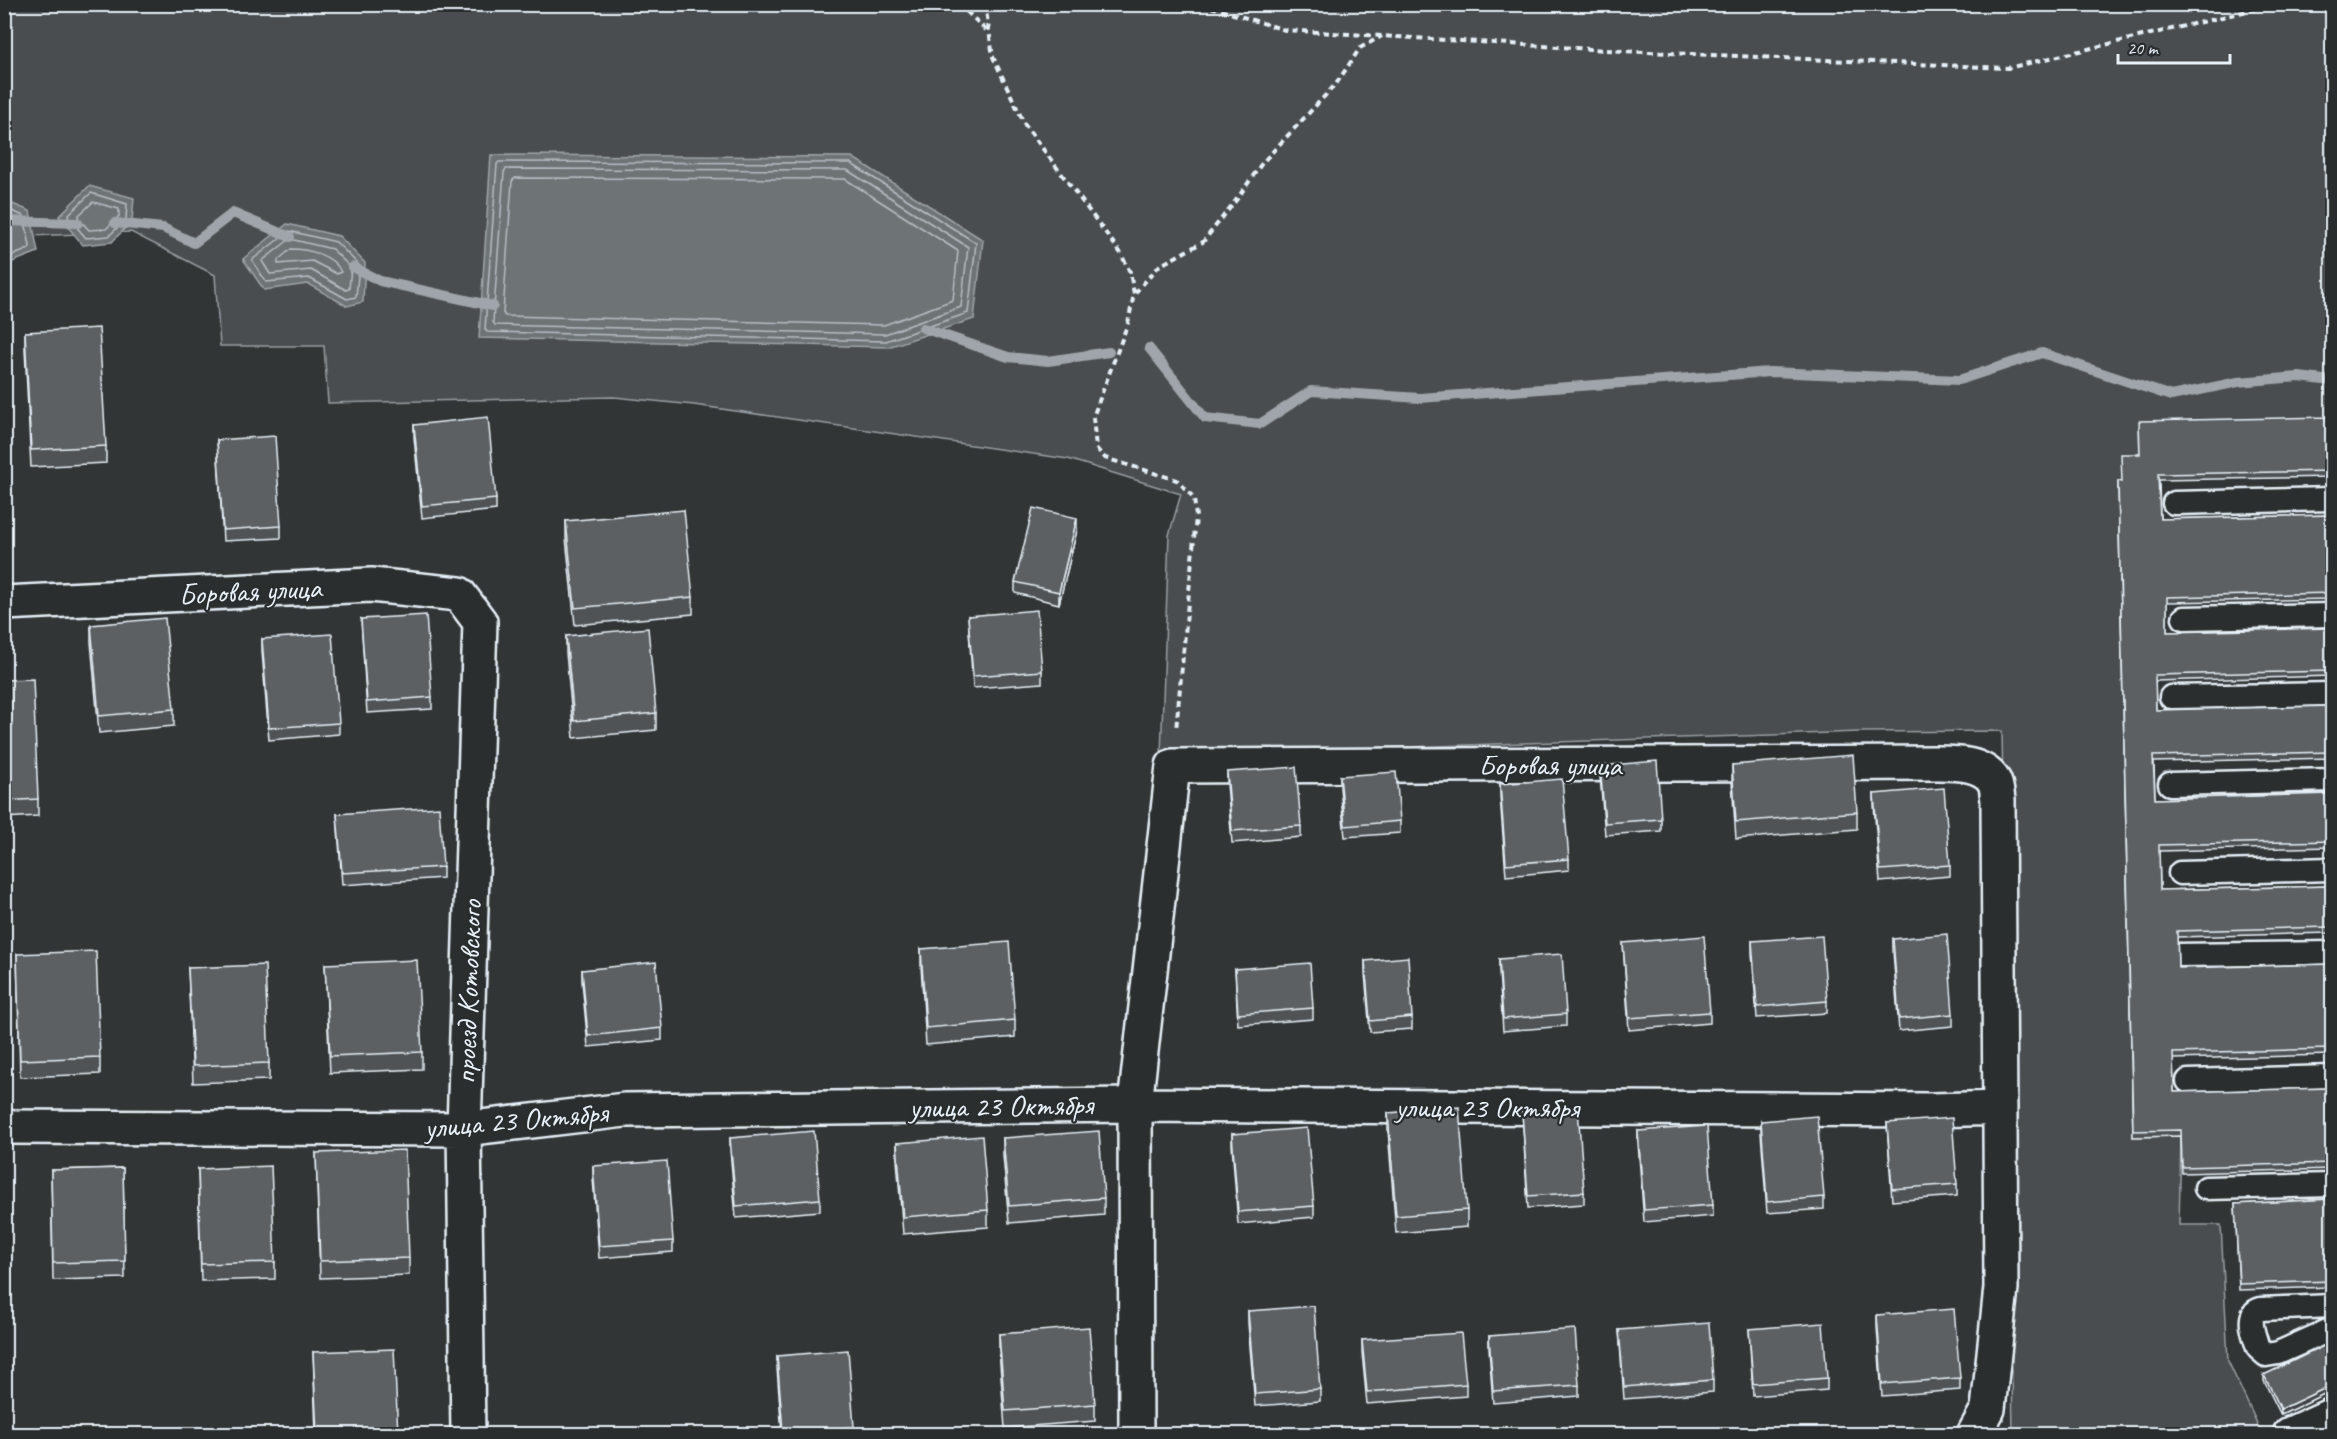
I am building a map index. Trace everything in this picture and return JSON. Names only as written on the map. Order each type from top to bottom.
[{"type":"street","name":"Боровая улица","points":[[4,603],[371,585],[459,594],[480,622]]},
{"type":"street","name":"проезд Котовского","points":[[468,1434],[464,1129],[480,622]]},
{"type":"street","name":"Боровая улица","points":[[1173,766],[1949,763],[1981,770],[1994,781],[1998,801],[2000,1108]]},
{"type":"street","points":[[1136,1434],[1134,1105],[1173,766]]},
{"type":"street","name":"улица 23 Октября","points":[[4,1127],[464,1129],[624,1110],[1134,1105],[1934,1110],[2000,1108]]},
{"type":"street","points":[[1974,1434],[1988,1409],[2001,1288],[2000,1108]]},
{"type":"street","points":[[2290,1434],[2332,1414]]},
{"type":"lane","points":[[2174,502],[2332,499]]},
{"type":"lane","points":[[2184,618],[2332,615]]},
{"type":"lane","points":[[2171,697],[2332,694]]},
{"type":"lane","points":[[2170,784],[2332,780]]},
{"type":"lane","points":[[2180,873],[2332,869]]},
{"type":"lane","points":[[2178,956],[2332,953]]},
{"type":"lane","points":[[2188,1081],[2332,1077]]},
{"type":"lane","points":[[2206,1188],[2332,1185]]},
{"type":"lane","points":[[2332,1306],[2261,1309],[2256,1310],[2252,1321],[2258,1348],[2266,1355],[2278,1353],[2332,1329]]},
{"type":"path","points":[[959,4],[989,33]]},
{"type":"path","points":[[985,4],[993,57],[1025,125],[1120,252],[1130,272],[1134,294],[1128,323],[1093,417],[1096,448],[1105,458],[1178,480],[1194,498],[1196,516],[1173,766]]},
{"type":"path","points":[[1201,4],[1285,30],[1623,51],[2008,68],[2277,4]]},
{"type":"path","points":[[1134,294],[1159,266],[1203,242],[1262,163],[1336,84],[1360,48],[1383,36]]},
{"type":"shaded area","points":[[4,5],[2332,5],[2332,422],[2139,427],[2140,460],[2122,487],[2118,488],[2133,1137],[2181,1136],[2179,1225],[2221,1225],[2228,1361],[2262,1434],[2013,1434],[2002,731],[1860,732],[1161,755],[1169,535],[1181,494],[1068,459],[694,405],[614,397],[328,403],[324,346],[220,346],[215,275],[131,232],[5,237]]},
{"type":"water","points":[[491,155],[852,157],[983,240],[974,319],[888,347],[479,338]]},
{"type":"water","points":[[89,186],[134,198],[132,221],[112,242],[83,245],[59,216]]},
{"type":"water","points":[[5,201],[30,211],[38,252],[5,265]]},
{"type":"water","points":[[287,224],[339,236],[365,263],[363,302],[347,306],[308,284],[264,290],[243,259]]},
{"type":"building","points":[[99,328],[106,446],[31,450],[25,332]]},
{"type":"building","points":[[488,417],[496,499],[422,506],[414,425]]},
{"type":"building","points":[[2332,417],[2332,471],[2158,474],[2160,519],[2332,515],[2332,593],[2167,597],[2167,632],[2332,628],[2332,671],[2155,675],[2156,710],[2332,706],[2332,752],[2153,756],[2155,799],[2332,794],[2332,841],[2159,845],[2160,890],[2332,886],[2332,927],[2177,931],[2178,968],[2332,964],[2332,1049],[2173,1053],[2174,1092],[2332,1088],[2332,1163],[2182,1167],[2181,1130],[2133,1131],[2118,481],[2122,482],[2121,454],[2140,454],[2139,421]]},
{"type":"building","points":[[275,436],[281,526],[223,530],[217,440]]},
{"type":"building","points":[[4,489],[8,524],[4,525]]},
{"type":"building","points":[[1033,508],[1077,518],[1059,592],[1015,582]]},
{"type":"building","points":[[684,510],[693,597],[575,608],[566,521]]},
{"type":"building","points":[[1037,610],[1042,671],[973,676],[968,616]]},
{"type":"building","points":[[426,615],[432,697],[367,702],[361,619]]},
{"type":"building","points":[[165,618],[174,709],[99,716],[91,625]]},
{"type":"building","points":[[648,628],[656,713],[574,721],[566,636]]},
{"type":"building","points":[[332,634],[339,723],[269,728],[262,639]]},
{"type":"building","points":[[33,679],[38,799],[4,801],[4,680]]},
{"type":"building","points":[[1853,755],[1857,812],[1736,822],[1732,765]]},
{"type":"building","points":[[1657,761],[1661,819],[1605,823],[1600,766]]},
{"type":"building","points":[[1296,767],[1301,826],[1232,831],[1227,772]]},
{"type":"building","points":[[1396,772],[1400,821],[1345,826],[1340,776]]},
{"type":"building","points":[[1562,779],[1569,859],[1506,864],[1500,784]]},
{"type":"building","points":[[1944,788],[1950,865],[1880,870],[1874,794]]},
{"type":"building","points":[[439,807],[443,867],[342,873],[337,814]]},
{"type":"building","points":[[1947,934],[1953,1014],[1899,1019],[1893,939]]},
{"type":"building","points":[[1704,936],[1710,1012],[1629,1018],[1623,943]]},
{"type":"building","points":[[1822,936],[1827,1001],[1757,1007],[1752,941]]},
{"type":"building","points":[[1009,942],[1015,1020],[926,1028],[921,949]]},
{"type":"building","points":[[96,951],[100,1057],[20,1060],[17,954]]},
{"type":"building","points":[[1562,954],[1566,1014],[1503,1019],[1499,959]]},
{"type":"building","points":[[1408,957],[1412,1017],[1370,1021],[1365,961]]},
{"type":"building","points":[[417,960],[422,1052],[330,1056],[325,964]]},
{"type":"building","points":[[656,962],[662,1028],[588,1036],[582,970]]},
{"type":"building","points":[[1310,963],[1313,1008],[1238,1014],[1235,969]]},
{"type":"building","points":[[265,965],[269,1063],[193,1066],[188,968]]},
{"type":"building","points":[[1459,1107],[1467,1210],[1396,1216],[1388,1113]]},
{"type":"building","points":[[1578,1108],[1584,1192],[1528,1196],[1522,1112]]},
{"type":"building","points":[[1817,1116],[1824,1197],[1767,1202],[1761,1121]]},
{"type":"building","points":[[1952,1118],[1957,1184],[1892,1189],[1887,1123]]},
{"type":"building","points":[[1707,1126],[1713,1205],[1644,1210],[1638,1131]]},
{"type":"building","points":[[1307,1128],[1314,1206],[1238,1212],[1232,1134]]},
{"type":"building","points":[[814,1131],[820,1199],[736,1206],[730,1138]]},
{"type":"building","points":[[1099,1131],[1104,1198],[1009,1206],[1003,1138]]},
{"type":"building","points":[[982,1136],[988,1210],[903,1217],[897,1143]]},
{"type":"building","points":[[405,1150],[409,1258],[320,1261],[316,1153]]},
{"type":"building","points":[[667,1161],[673,1241],[599,1246],[593,1166]]},
{"type":"building","points":[[271,1166],[275,1262],[201,1264],[198,1169]]},
{"type":"building","points":[[123,1168],[125,1261],[53,1263],[51,1170]]},
{"type":"building","points":[[2332,1199],[2332,1281],[2239,1284],[2235,1204]]},
{"type":"building","points":[[1314,1306],[1320,1389],[1255,1394],[1248,1311]]},
{"type":"building","points":[[1954,1309],[1960,1378],[1882,1384],[1877,1315]]},
{"type":"building","points":[[1709,1323],[1713,1380],[1624,1387],[1619,1330]]},
{"type":"building","points":[[1823,1323],[1827,1378],[1753,1384],[1749,1329]]},
{"type":"building","points":[[1089,1327],[1095,1404],[1005,1411],[999,1334]]},
{"type":"building","points":[[1575,1329],[1579,1385],[1493,1391],[1489,1336]]},
{"type":"building","points":[[1461,1333],[1466,1384],[1367,1392],[1362,1340]]},
{"type":"building","points":[[2332,1342],[2332,1385],[2281,1409],[2264,1375]]},
{"type":"building","points":[[394,1349],[398,1434],[317,1434],[313,1352]]},
{"type":"building","points":[[848,1350],[854,1427],[783,1432],[777,1356]]},
{"type":"waterway","points":[[115,223],[163,228],[194,243],[233,213],[290,237]]},
{"type":"waterway","points":[[4,221],[78,223]]},
{"type":"waterway","points":[[353,267],[380,281],[493,306]]},
{"type":"waterway","points":[[923,328],[1008,357],[1048,361],[1109,352]]},
{"type":"waterway","points":[[1149,348],[1205,418],[1260,424],[1311,391],[1420,398],[1770,372],[1959,380],[2042,353],[2171,396],[2238,382],[2299,377],[2332,381]]}]
